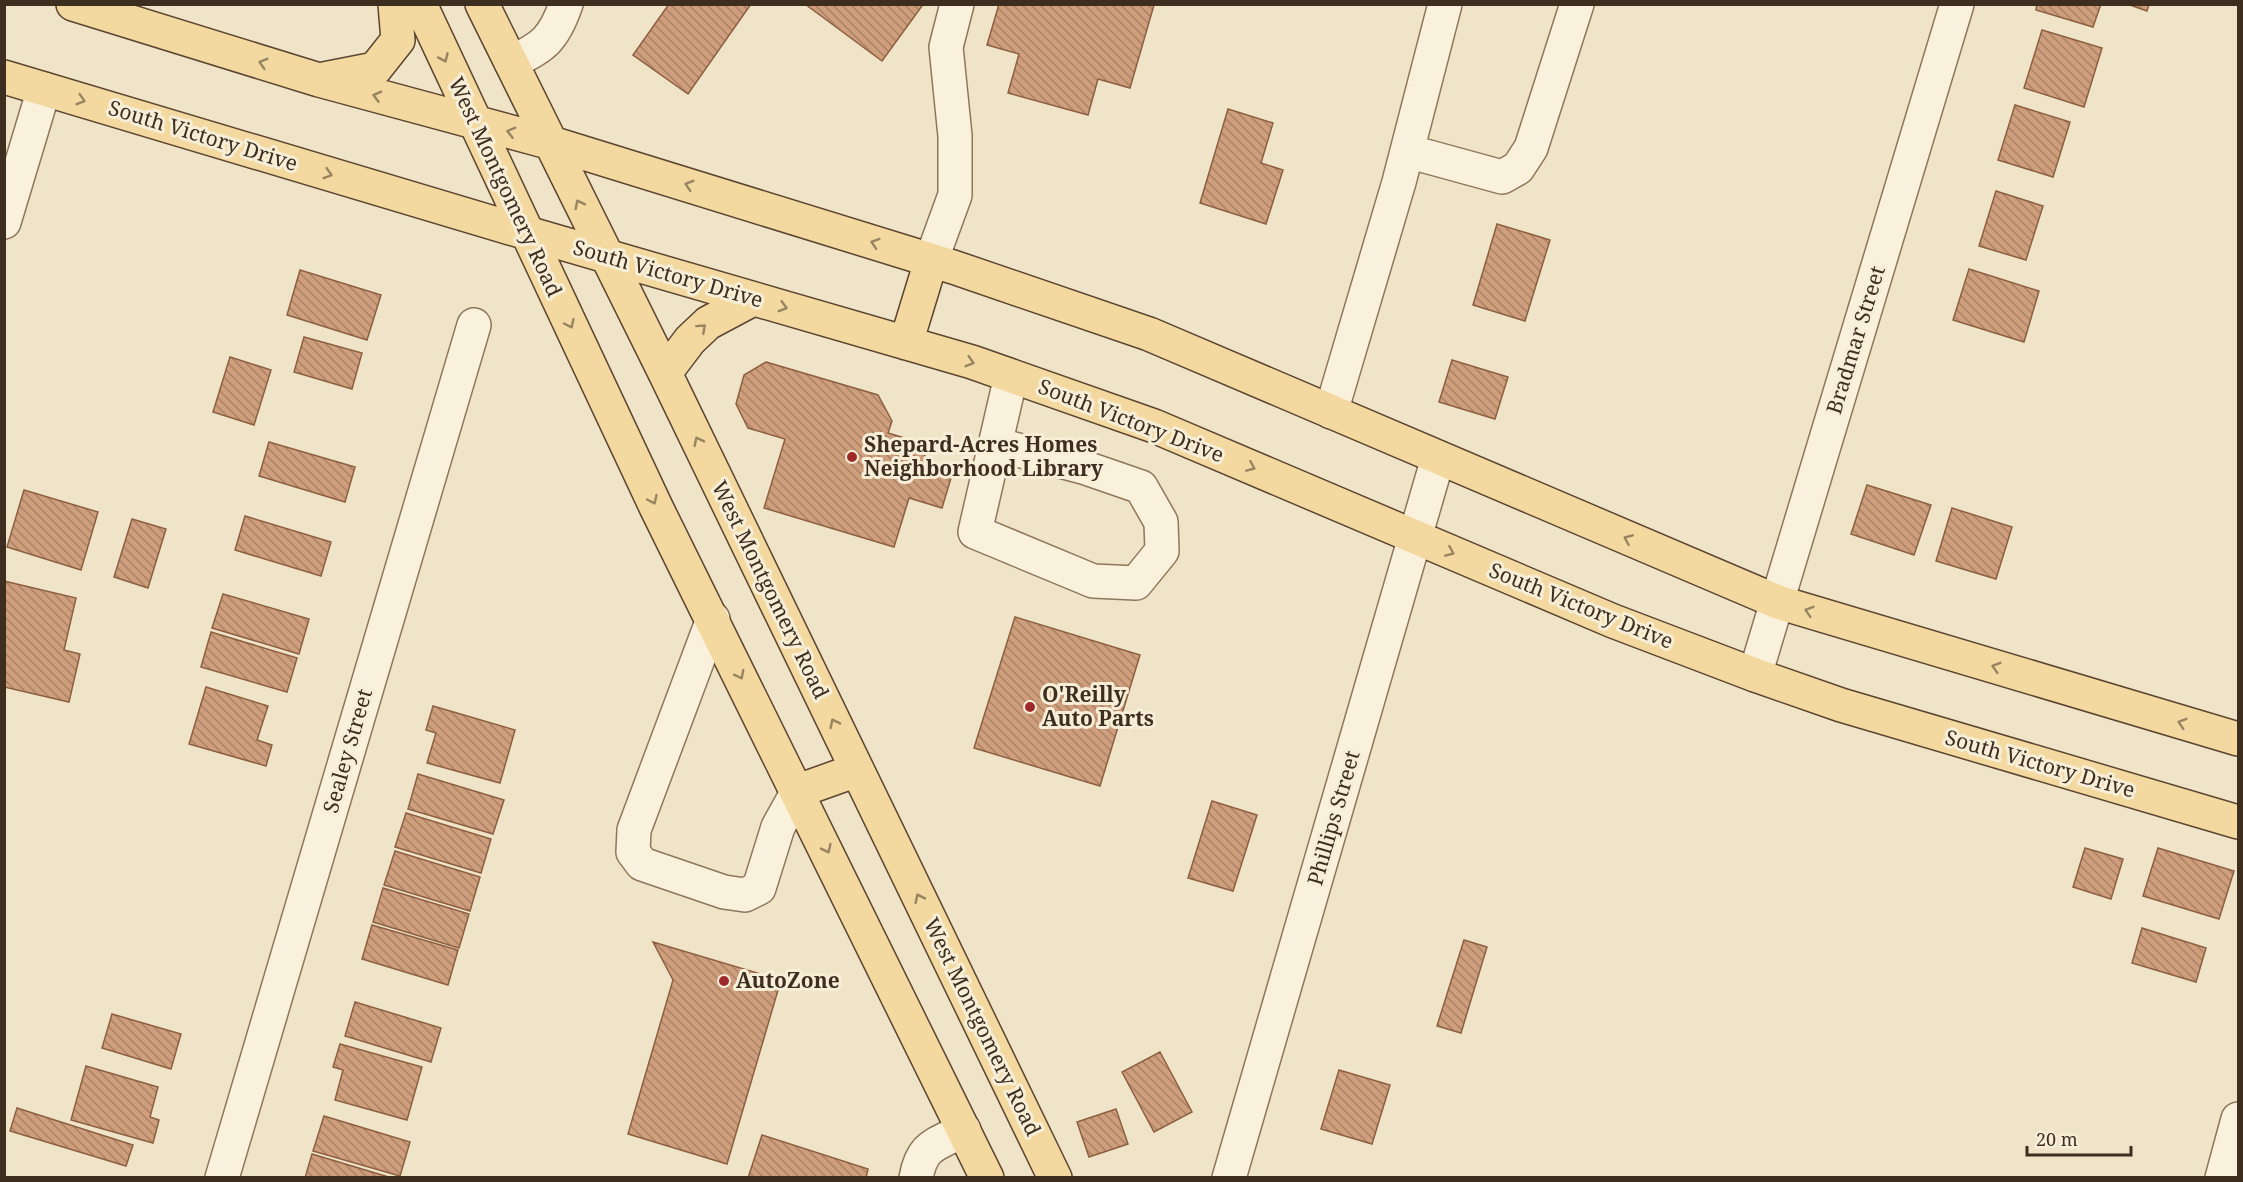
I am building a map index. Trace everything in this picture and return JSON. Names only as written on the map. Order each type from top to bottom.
[{"type":"main road","points":[[73,4],[319,80],[548,142],[931,261],[1149,334],[1778,602],[2238,739]]},
{"type":"main road","points":[[319,80],[375,69],[398,40],[395,4]]},
{"type":"main road","name":"West Montgomery Road","points":[[420,4],[526,233],[987,1178]]},
{"type":"main road","name":"West Montgomery Road","points":[[482,4],[548,142],[665,373],[1055,1178]]},
{"type":"main road","name":"South Victory Drive","points":[[4,76],[1011,376],[1154,426],[1613,621],[1755,675],[1841,705],[2238,822]]},
{"type":"main road","points":[[906,343],[931,261]]},
{"type":"main road","points":[[665,373],[690,340],[708,323],[753,299]]},
{"type":"main road","points":[[798,791],[857,770]]},
{"type":"street","points":[[511,62],[539,49],[550,38],[566,4]]},
{"type":"street","points":[[931,261],[955,195],[955,136],[946,47],[957,4]]},
{"type":"street","points":[[1331,412],[1407,151],[1445,4]]},
{"type":"street","points":[[1407,151],[1502,177],[1518,168],[1531,148],[1577,4]]},
{"type":"street","name":"Bradmar Street","points":[[1755,675],[1956,4]]},
{"type":"street","points":[[4,222],[44,89]]},
{"type":"street","name":"Sealey Street","points":[[222,1178],[474,325]]},
{"type":"street","points":[[995,444],[1083,467],[1141,487],[1161,522],[1162,550],[1136,583],[1094,581],[975,532],[995,444],[1011,376]]},
{"type":"street","name":"Phillips Street","points":[[1229,1178],[1438,458]]},
{"type":"street","points":[[713,619],[634,830],[633,852],[642,864],[724,892],[746,895],[759,888],[778,827],[798,791]]},
{"type":"street","points":[[2222,1178],[2238,1119]]},
{"type":"street","points":[[915,1178],[920,1159],[925,1151],[964,1130]]},
{"type":"building","points":[[669,4],[751,4],[688,94],[633,55]]},
{"type":"building","points":[[805,4],[921,4],[922,6],[882,61]]},
{"type":"building","points":[[999,4],[1154,5],[1130,88],[1098,79],[1088,115],[1008,93],[1019,54],[987,45]]},
{"type":"building","points":[[2037,4],[2101,4],[2093,27],[2036,10]]},
{"type":"building","points":[[2127,4],[2149,4],[2147,11]]},
{"type":"building","points":[[2042,30],[2102,48],[2084,107],[2024,88]]},
{"type":"building","points":[[2015,105],[2070,122],[2053,177],[1998,160]]},
{"type":"building","points":[[1228,109],[1273,123],[1261,163],[1283,170],[1266,224],[1200,203]]},
{"type":"building","points":[[1996,191],[2043,206],[2026,260],[1979,246]]},
{"type":"building","points":[[1497,224],[1550,240],[1525,321],[1473,305]]},
{"type":"building","points":[[1969,269],[2039,291],[2024,342],[1953,320]]},
{"type":"building","points":[[300,270],[381,295],[367,340],[287,315]]},
{"type":"building","points":[[304,337],[362,353],[352,389],[294,372]]},
{"type":"building","points":[[230,357],[271,370],[254,425],[213,412]]},
{"type":"building","points":[[1452,360],[1508,377],[1495,419],[1439,402]]},
{"type":"building","name":"Shepard-Acres Homes Neighborhood Library","points":[[766,362],[878,395],[892,421],[888,433],[928,445],[921,469],[951,478],[942,508],[909,498],[894,547],[764,508],[785,439],[748,428],[736,404],[744,375]]},
{"type":"building","points":[[269,442],[355,467],[345,502],[259,476]]},
{"type":"building","points":[[1867,485],[1931,505],[1914,555],[1851,534]]},
{"type":"building","points":[[24,490],[98,512],[81,570],[7,547]]},
{"type":"building","points":[[1952,508],[2012,527],[1996,579],[1936,561]]},
{"type":"building","points":[[245,516],[331,542],[321,576],[235,550]]},
{"type":"building","points":[[132,519],[166,529],[148,588],[114,577]]},
{"type":"building","points":[[4,581],[76,598],[64,650],[80,654],[69,702],[4,687]]},
{"type":"building","points":[[223,594],[309,619],[299,654],[212,628]]},
{"type":"building","points":[[1015,617],[1140,655],[1100,786],[974,748]]},
{"type":"building","points":[[211,632],[297,658],[287,692],[201,667]]},
{"type":"building","points":[[206,687],[268,706],[257,740],[272,745],[266,766],[189,744]]},
{"type":"building","points":[[433,706],[515,730],[500,783],[427,763],[436,733],[426,730]]},
{"type":"building","points":[[418,774],[504,800],[493,834],[408,809]]},
{"type":"building","points":[[1212,801],[1257,815],[1233,891],[1188,878]]},
{"type":"building","points":[[406,813],[491,839],[481,873],[395,847]]},
{"type":"building","points":[[2085,848],[2123,859],[2111,899],[2073,887]]},
{"type":"building","points":[[2158,848],[2234,871],[2219,919],[2143,896]]},
{"type":"building","points":[[395,851],[480,877],[470,911],[384,885]]},
{"type":"building","points":[[383,888],[469,914],[459,948],[373,922]]},
{"type":"building","points":[[372,925],[458,950],[448,985],[362,959]]},
{"type":"building","points":[[2142,928],[2206,948],[2196,982],[2132,963]]},
{"type":"building","points":[[1464,940],[1487,947],[1461,1033],[1437,1026]]},
{"type":"building","points":[[653,942],[781,980],[727,1164],[628,1134],[673,980]]},
{"type":"building","points":[[355,1002],[441,1028],[431,1062],[345,1036]]},
{"type":"building","points":[[112,1014],[181,1034],[171,1069],[102,1048]]},
{"type":"building","points":[[340,1044],[422,1067],[407,1120],[335,1100],[343,1070],[333,1067]]},
{"type":"building","points":[[1160,1052],[1192,1112],[1154,1132],[1122,1072]]},
{"type":"building","points":[[86,1066],[158,1087],[150,1117],[159,1120],[153,1143],[71,1120]]},
{"type":"building","points":[[1339,1070],[1390,1085],[1372,1144],[1321,1129]]},
{"type":"building","points":[[17,1108],[133,1145],[126,1166],[10,1131]]},
{"type":"building","points":[[1116,1109],[1128,1144],[1089,1157],[1077,1122]]},
{"type":"building","points":[[324,1116],[410,1142],[400,1176],[313,1151]]},
{"type":"building","points":[[762,1135],[868,1169],[866,1178],[748,1178]]},
{"type":"building","points":[[312,1154],[392,1178],[305,1178]]},
{"type":"place","name":"Shepard-Acres Homes Neighborhood Library","points":[[852,457]]},
{"type":"place","name":"O'Reilly Auto Parts","points":[[1030,707]]},
{"type":"place","name":"AutoZone","points":[[724,981]]}]
